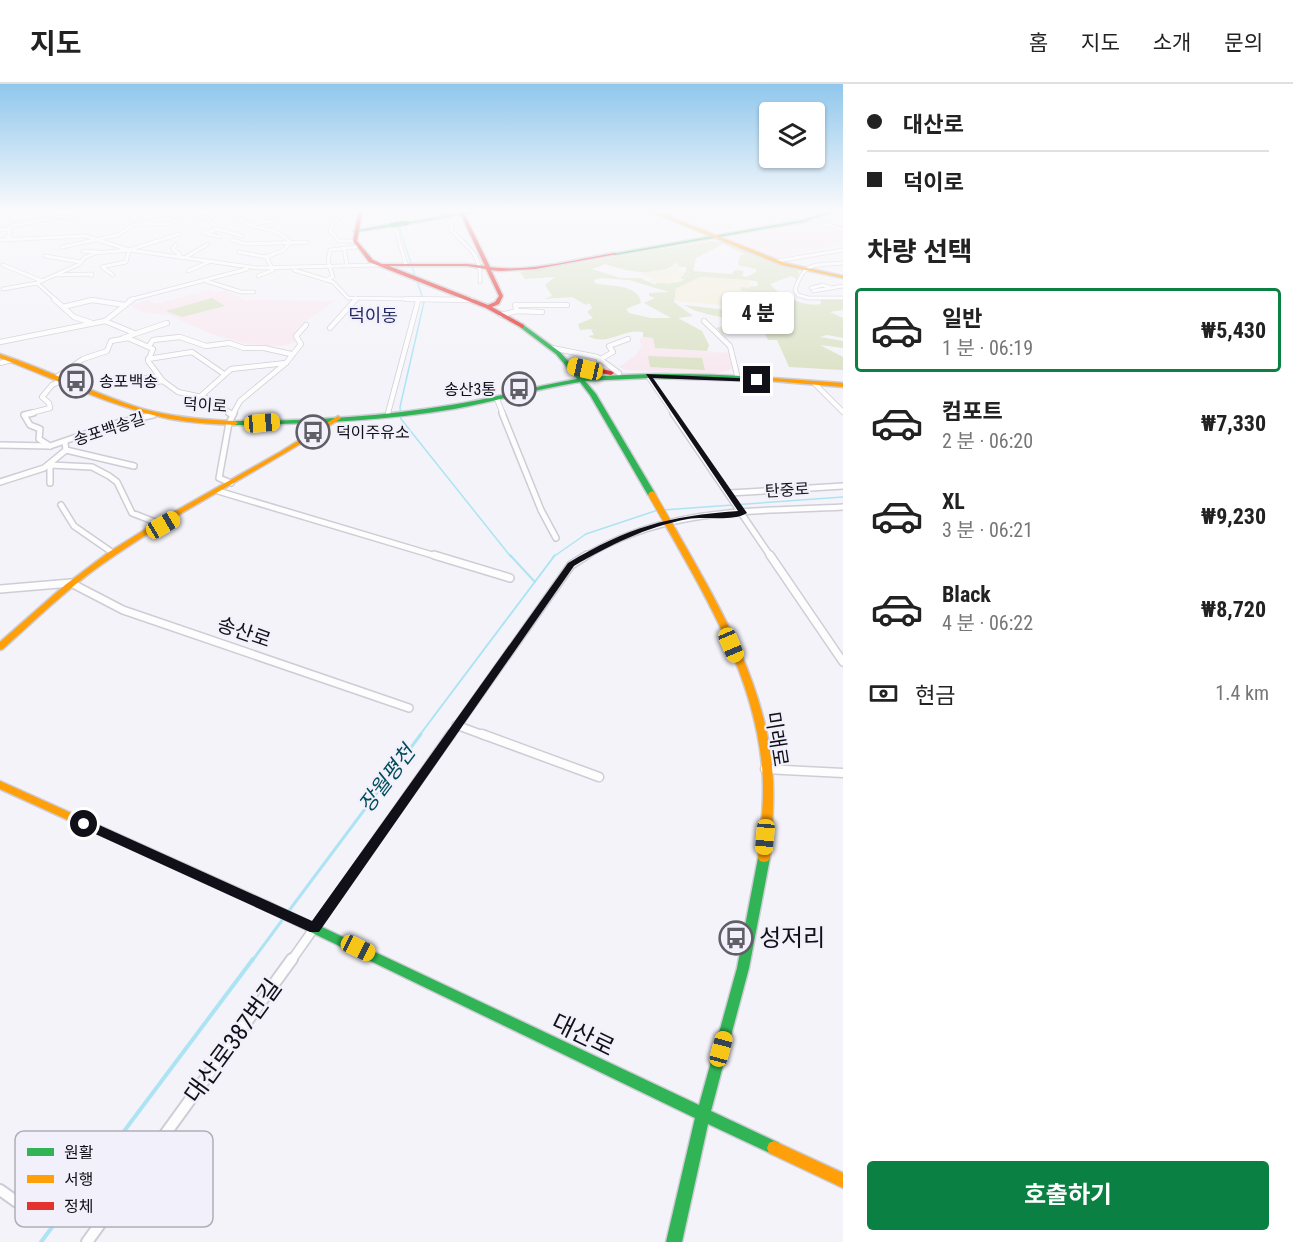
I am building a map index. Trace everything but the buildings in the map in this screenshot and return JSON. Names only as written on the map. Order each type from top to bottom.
[{"type":"street","points":[[0,297],[4,291],[1,288],[40,283],[79,263]]},
{"type":"street","points":[[113,275],[102,267],[121,263]]},
{"type":"street","points":[[188,271],[206,263]]},
{"type":"street","points":[[224,263],[273,268],[411,265],[491,270],[566,263]]},
{"type":"street","points":[[267,263],[273,268]]},
{"type":"street","points":[[477,263],[480,282]]},
{"type":"street","points":[[487,263],[501,296],[497,303],[488,307]]},
{"type":"street","points":[[783,263],[843,277]]},
{"type":"street","points":[[802,269],[843,263]]},
{"type":"street","points":[[3,265],[40,283],[74,316],[92,323]]},
{"type":"street","name":"미래로","points":[[379,265],[488,307],[552,348],[584,380],[717,611],[745,680],[758,720],[765,769],[767,818],[762,876],[738,984],[703,1114],[674,1242]]},
{"type":"street","points":[[328,279],[333,277],[329,266]]},
{"type":"street","points":[[0,342],[105,321],[143,295],[206,281],[250,267]]},
{"type":"street","points":[[258,276],[273,268]]},
{"type":"street","points":[[285,268],[328,279],[338,286],[344,296],[356,299],[472,300]]},
{"type":"street","points":[[802,269],[795,290],[798,295],[808,298],[843,296]]},
{"type":"street","points":[[57,275],[79,272],[92,276]]},
{"type":"street","points":[[206,281],[241,292],[254,292]]},
{"type":"street","points":[[812,290],[841,287]]},
{"type":"street","points":[[828,289],[831,294],[843,296]]},
{"type":"street","points":[[330,328],[340,321],[347,307],[356,299]]},
{"type":"street","points":[[63,307],[96,300],[126,305]]},
{"type":"street","points":[[390,413],[419,301]]},
{"type":"street","points":[[517,311],[515,305],[567,305]]},
{"type":"street","points":[[501,315],[517,311],[542,312]]},
{"type":"street","points":[[105,321],[134,333]]},
{"type":"street","points":[[704,321],[726,340],[736,354],[738,379]]},
{"type":"street","points":[[50,446],[39,439],[40,429],[30,425],[24,415],[50,408],[49,403],[42,397],[83,359],[107,351],[111,341],[166,323]]},
{"type":"street","points":[[231,483],[219,478],[231,419],[248,393],[286,363],[301,344],[296,336],[306,325]]},
{"type":"street","points":[[149,346],[148,344],[153,340],[180,337],[206,346],[229,343],[244,348],[264,348],[291,354]]},
{"type":"street","points":[[123,338],[153,349],[148,358]]},
{"type":"street","points":[[598,360],[610,356],[613,352],[609,346],[628,339]]},
{"type":"street","points":[[552,348],[568,349],[610,364],[617,375]]},
{"type":"street","points":[[148,358],[192,352],[224,374]]},
{"type":"street","name":"덕이로","points":[[0,356],[111,402],[153,415],[231,419],[340,417],[464,406],[496,399]]},
{"type":"street","points":[[148,358],[163,381],[178,392],[201,396],[231,419]]},
{"type":"street","points":[[0,363],[10,360]]},
{"type":"street","points":[[201,396],[224,374],[242,366],[286,363]]},
{"type":"street","points":[[559,384],[571,376],[571,366],[617,375],[843,385]]},
{"type":"street","points":[[556,538],[541,510],[496,399],[559,384],[617,375]]},
{"type":"street","points":[[559,384],[593,394],[595,387],[617,375]]},
{"type":"street","points":[[159,376],[148,380],[163,381]]},
{"type":"street","points":[[648,376],[731,494],[843,662]]},
{"type":"street","points":[[815,384],[843,412]]},
{"type":"street","name":"송포백송길","points":[[65,446],[117,423],[153,415]]},
{"type":"street","points":[[0,647],[71,584],[113,554],[296,446],[340,417]]},
{"type":"street","name":"송포백송길","points":[[0,445],[65,446],[134,466]]},
{"type":"street","points":[[50,483],[50,465],[65,446]]},
{"type":"street","points":[[0,482],[50,465],[92,467],[117,482],[132,513],[163,525]]},
{"type":"street","name":"탄중로","points":[[731,494],[843,486]]},
{"type":"street","points":[[218,491],[510,578]]},
{"type":"street","points":[[61,505],[74,526],[113,554]]},
{"type":"street","name":"대산로387번길","points":[[166,1131],[571,565],[610,541],[650,526],[690,517],[843,507]]},
{"type":"street","points":[[0,589],[71,584]]},
{"type":"street","name":"송산로","points":[[71,584],[123,610],[409,708]]},
{"type":"street","points":[[456,725],[599,777]]},
{"type":"street","points":[[765,769],[843,773]]},
{"type":"street","name":"대산로","points":[[0,785],[311,926],[843,1181]]},
{"type":"street","points":[[0,1190],[15,1201]]},
{"type":"street","name":"대산로387번길","points":[[87,1242],[98,1227]]},
{"type":"shaded area","points":[[209,290],[215,292],[226,290],[244,300],[335,301],[297,328],[294,336],[297,342],[282,346],[246,344],[209,333],[169,315],[145,313],[129,305],[148,300],[155,304]]},
{"type":"shaded area","points":[[640,338],[653,338],[655,348],[730,353],[731,369],[715,374],[626,370],[619,367],[635,356],[641,348]]},
{"type":"green space","points":[[575,263],[677,263],[661,271],[651,272],[622,269],[605,264],[592,269],[620,278],[640,278],[656,285],[655,283],[684,280],[680,278],[686,271],[686,267],[679,267],[677,263],[695,263],[693,271],[732,274],[735,270],[744,271],[742,275],[746,277],[756,272],[756,269],[738,265],[738,263],[778,263],[799,271],[797,279],[791,276],[770,284],[786,297],[814,305],[821,304],[820,299],[843,300],[843,310],[830,312],[843,318],[843,338],[827,335],[820,337],[843,341],[843,348],[820,345],[843,357],[843,370],[789,367],[777,340],[768,340],[765,334],[723,334],[716,328],[732,324],[731,319],[701,312],[684,305],[727,310],[741,307],[742,296],[765,297],[764,293],[741,291],[740,287],[758,286],[757,281],[700,277],[676,289],[674,302],[693,316],[678,318],[702,331],[709,345],[707,351],[655,348],[653,338],[643,337],[643,332],[636,331],[608,339],[595,339],[588,336],[594,335],[591,329],[580,330],[578,324],[593,318],[587,312],[592,308],[589,303],[586,305],[572,297],[544,299],[552,296],[545,285],[555,277],[525,279],[520,272]],"holes":[[[601,278],[629,280],[669,292],[649,293],[649,296],[655,298],[644,303],[671,318],[651,318],[629,313],[626,309],[641,303],[639,297],[629,289],[595,283],[594,280]]]},
{"type":"green space","points":[[212,298],[225,306],[182,317],[166,311]]},
{"type":"green space","points":[[648,356],[702,358],[705,370],[650,367]]},
{"type":"sand","points":[[677,263],[679,271],[684,271],[684,275],[670,284],[650,281],[654,279],[640,273],[668,269]]},
{"type":"sand","points":[[700,277],[749,280],[750,288],[740,287],[742,307],[675,301],[676,289]]},
{"type":"waterway","points":[[411,263],[424,302],[400,407],[401,419],[511,557]]},
{"type":"waterway","name":"장월평천","points":[[663,510],[843,497]]},
{"type":"waterway","name":"장월평천","points":[[554,556],[586,534],[658,510]]},
{"type":"waterway","points":[[510,555],[535,582]]},
{"type":"waterway","name":"장월평천","points":[[535,582],[554,556]]},
{"type":"waterway","name":"장월평천","points":[[419,736],[535,582]]},
{"type":"waterway","name":"장월평천","points":[[288,912],[421,734]]},
{"type":"waterway","name":"장월평천","points":[[252,961],[283,919]]},
{"type":"waterway","name":"장월평천","points":[[124,1131],[253,959]]},
{"type":"waterway","name":"장월평천","points":[[41,1242],[52,1227]]},
{"type":"traffic: fast","points":[[522,326],[558,353],[593,394],[652,495]]},
{"type":"traffic: fast","points":[[235,423],[316,421],[400,415],[469,404],[582,380],[626,376],[760,379]]},
{"type":"traffic: fast","points":[[674,1242],[703,1114],[743,968],[764,858]]},
{"type":"traffic: fast","points":[[267,906],[774,1148]]},
{"type":"traffic: slow","points":[[782,263],[843,277]]},
{"type":"traffic: slow","points":[[0,356],[142,410],[202,422],[235,423]]},
{"type":"traffic: slow","points":[[760,379],[843,385]]},
{"type":"traffic: slow","points":[[0,647],[40,610],[97,564],[338,418]]},
{"type":"traffic: slow","points":[[652,495],[671,528]]},
{"type":"traffic: slow","points":[[671,528],[731,642],[754,703],[767,766],[764,858]]},
{"type":"traffic: slow","points":[[0,785],[267,906]]},
{"type":"traffic: slow","points":[[774,1148],[843,1181]]},
{"type":"traffic: jam","points":[[376,263],[488,307],[522,326]]},
{"type":"traffic: jam","points":[[485,263],[501,296],[497,303],[488,307]]},
{"type":"traffic: jam","points":[[379,265],[467,265],[500,270],[535,268],[563,263]]},
{"type":"traffic: jam","points":[[571,366],[611,373]]},
{"type":"place","name":"송포백송","points":[[76,381]]},
{"type":"place","name":"송산3통","points":[[519,389]]},
{"type":"place","name":"덕이주유소","points":[[313,432]]},
{"type":"place","name":"성저리","points":[[736,938]]},
{"type":"district","name":"덕이동","points":[[373,315]]},
{"type":"route","points":[[84,824],[315,928],[571,565],[610,541],[650,526],[690,517],[743,513],[648,376],[757,380]]}]
